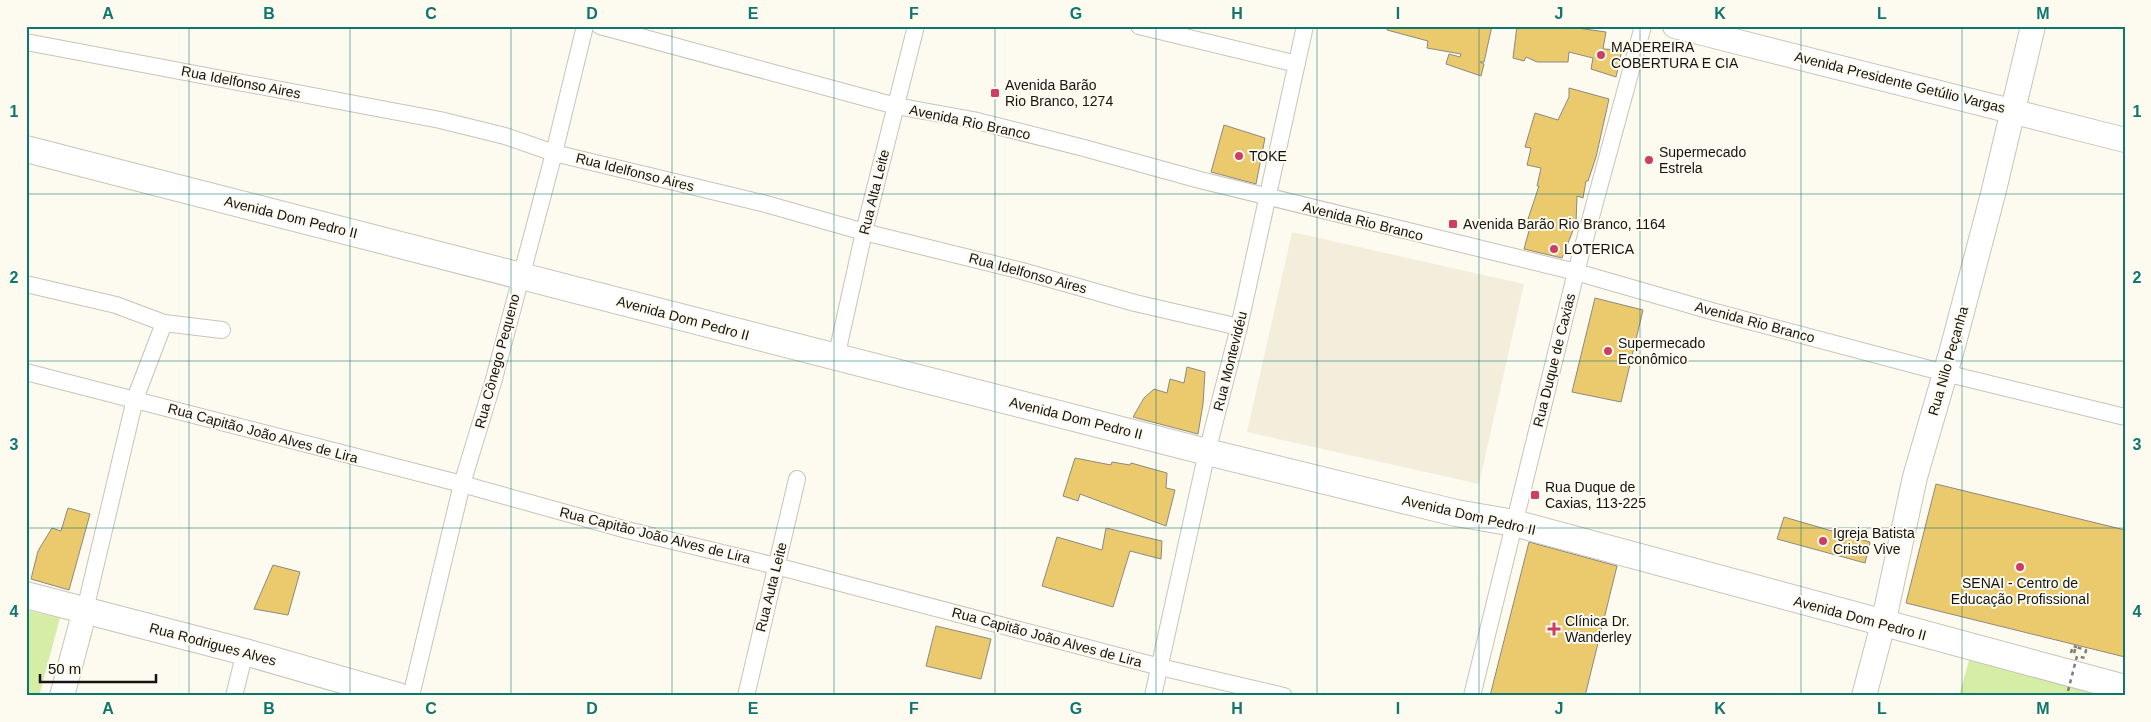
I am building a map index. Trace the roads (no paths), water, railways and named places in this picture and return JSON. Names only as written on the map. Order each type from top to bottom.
[{"type":"main road","name":"Avenida Dom Pedro II","points":[[26,149],[1207,452],[1456,513],[1514,523],[2125,688]]},
{"type":"main road","name":"Rua Rodrigues Alves","points":[[26,595],[245,652],[398,696]]},
{"type":"street","name":"Rua Cônego Pequeno","points":[[411,696],[462,484],[494,379],[585,26]]},
{"type":"street","name":"Avenida Rio Branco","points":[[600,26],[896,106],[982,122],[1268,197],[1576,272],[1715,312],[1945,373],[2125,417]]},
{"type":"street","name":"Rua Alta Leite","points":[[836,358],[864,232],[916,26]]},
{"type":"street","points":[[1139,26],[1297,64]]},
{"type":"street","name":"Rua Montevidéu","points":[[1153,696],[1207,452],[1239,327],[1305,26]]},
{"type":"street","name":"Rua Duque de Caxias","points":[[1472,696],[1576,272],[1643,26]]},
{"type":"street","name":"Avenida Presidente Getúlio Vargas","points":[[1675,26],[2125,140]]},
{"type":"street","name":"Rua Nilo Peçanha","points":[[1864,696],[1883,624],[1915,477],[1993,194],[2033,26]]},
{"type":"street","name":"Rua Idelfonso Aires","points":[[26,42],[440,120],[505,136],[554,152],[766,204],[864,232],[1022,270],[1135,302],[1239,327]]},
{"type":"street","points":[[26,284],[116,305],[164,323],[222,330]]},
{"type":"street","points":[[62,696],[85,610],[135,399],[164,323]]},
{"type":"street","name":"Rua Capitão João Alves de Lira","points":[[26,372],[462,484],[627,530],[776,566],[1160,667],[1284,696]]},
{"type":"street","name":"Rua Auta Leite","points":[[746,696],[797,479]]},
{"type":"street","points":[[234,696],[245,652]]},
{"type":"place","name":"MADEREIRA COBERTURA E CIA","points":[[1601,55]]},
{"type":"place","name":"Avenida Barão Rio Branco, 1274","points":[[995,93]]},
{"type":"place","name":"TOKE","points":[[1239,156]]},
{"type":"place","name":"Supermecado Estrela","points":[[1649,160]]},
{"type":"place","name":"Avenida Barão Rio Branco, 1164","points":[[1453,224]]},
{"type":"place","name":"LOTERICA","points":[[1554,249]]},
{"type":"place","name":"Supermecado Econômico","points":[[1608,351]]},
{"type":"place","name":"Rua Duque de Caxias, 113-225","points":[[1535,495]]},
{"type":"place","name":"Igreja Batista Cristo Vive","points":[[1823,541]]},
{"type":"place","name":"SENAI - Centro de Educação Profissional","points":[[2020,567]]},
{"type":"place","name":"Clínica Dr. Wanderley","points":[[1554,629]]}]
